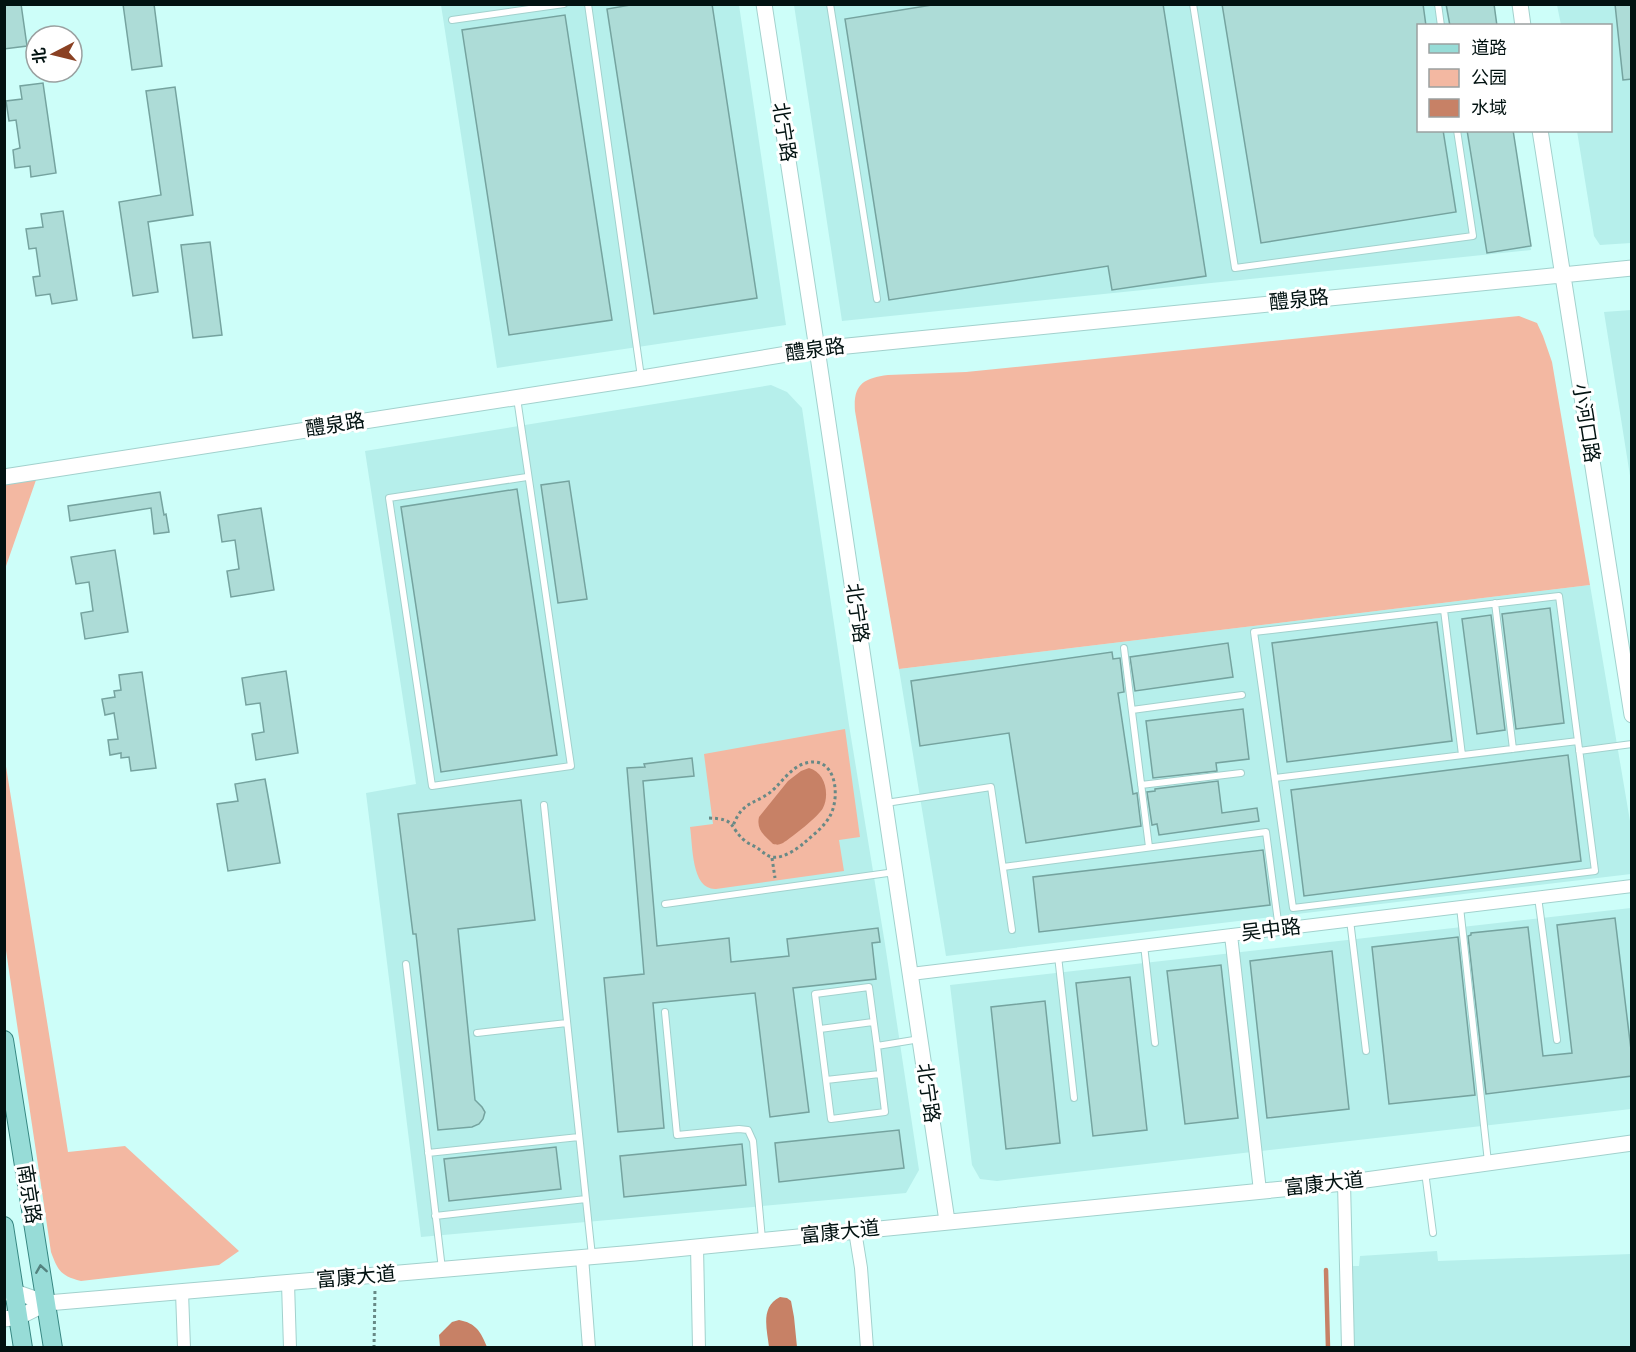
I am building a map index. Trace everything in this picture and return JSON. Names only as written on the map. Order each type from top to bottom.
[{"type":"main road","name":"南京路","points":[[4,1040],[53,1347]]},
{"type":"main road","name":"南京路","points":[[4,1226],[12,1318],[24,1347]]},
{"type":"street","name":"北宁路","points":[[764,4],[948,1221]]},
{"type":"street","points":[[1520,4],[1523,24]]},
{"type":"street","name":"小河口路","points":[[1540,132],[1632,715]]},
{"type":"street","name":"醴泉路","points":[[4,477],[817,349],[1632,268]]},
{"type":"street","name":"吴中路","points":[[911,974],[1632,886]]},
{"type":"street","points":[[1231,935],[1260,1191]]},
{"type":"street","name":"富康大道","points":[[12,1318],[47,1303],[587,1257],[1344,1183],[1632,1143]]},
{"type":"street","points":[[1344,1183],[1348,1347]]},
{"type":"street","points":[[855,1231],[861,1268],[867,1347]]},
{"type":"street","points":[[697,1246],[699,1347]]},
{"type":"street","points":[[587,1257],[589,1347]]},
{"type":"street","points":[[288,1282],[290,1347]]},
{"type":"street","points":[[182,1292],[184,1347]]},
{"type":"street","name":"富康大道","points":[[10,1293],[47,1303]]},
{"type":"lane","points":[[452,20],[564,4]]},
{"type":"lane","points":[[588,4],[642,378]]},
{"type":"lane","points":[[830,4],[877,299]]},
{"type":"lane","points":[[1193,4],[1235,268],[1473,236],[1457,132]]},
{"type":"lane","points":[[1438,4],[1441,24]]},
{"type":"lane","points":[[517,397],[571,766],[432,786],[389,498],[527,477]]},
{"type":"lane","points":[[1559,596],[1595,871],[1293,908],[1254,632],[1495,603],[1559,596]]},
{"type":"lane","points":[[1495,603],[1513,749]]},
{"type":"lane","points":[[1444,610],[1462,755]]},
{"type":"lane","points":[[1124,648],[1149,847]]},
{"type":"lane","points":[[1131,710],[1242,695]]},
{"type":"lane","points":[[1275,778],[1578,741]]},
{"type":"lane","points":[[1579,750],[1632,744]]},
{"type":"lane","points":[[1141,785],[1241,773]]},
{"type":"lane","points":[[885,803],[992,787],[1012,930]]},
{"type":"lane","points":[[544,805],[586,1199],[587,1257]]},
{"type":"lane","points":[[1003,867],[1266,832],[1278,929]]},
{"type":"lane","points":[[665,904],[896,872]]},
{"type":"lane","points":[[1538,897],[1557,1040]]},
{"type":"lane","points":[[1460,907],[1489,1163]]},
{"type":"lane","points":[[1350,920],[1366,1052]]},
{"type":"lane","points":[[1144,945],[1155,1043]]},
{"type":"lane","points":[[1058,956],[1074,1098]]},
{"type":"lane","points":[[406,964],[442,1269]]},
{"type":"lane","points":[[869,987],[885,1112],[831,1119],[820,1029],[815,994],[869,987]]},
{"type":"lane","points":[[665,1012],[676,1135],[748,1130],[753,1141],[762,1240]]},
{"type":"lane","points":[[820,1029],[873,1022]]},
{"type":"lane","points":[[477,1033],[567,1023]]},
{"type":"lane","points":[[877,1046],[920,1039]]},
{"type":"lane","points":[[826,1080],[880,1074]]},
{"type":"lane","points":[[428,1153],[579,1137]]},
{"type":"lane","points":[[1425,1172],[1433,1233]]},
{"type":"lane","points":[[435,1216],[586,1199]]},
{"type":"path","points":[[709,818],[731,823],[733,826],[744,840],[765,855],[781,856],[800,847],[828,819],[833,809],[835,796],[832,773],[818,762],[801,764],[789,773],[771,793],[745,806],[733,826]]},
{"type":"path","points":[[772,857],[777,888]]},
{"type":"path","points":[[374,1347],[376,1275]]},
{"type":"shaded area","points":[[441,5],[739,5],[786,325],[497,368]]},
{"type":"shaded area","points":[[794,5],[1494,5],[1497,24],[1417,24],[1417,132],[1513,132],[1531,250],[842,321]]},
{"type":"shaded area","points":[[1557,5],[1631,5],[1631,243],[1600,245],[1594,236],[1577,132],[1612,132],[1612,24],[1561,24]]},
{"type":"shaded area","points":[[1632,310],[1631,482],[1604,312]]},
{"type":"shaded area","points":[[771,385],[787,392],[802,408],[919,1170],[906,1193],[421,1237],[366,793],[416,784],[365,451]]},
{"type":"shaded area","points":[[1590,585],[1631,827],[1631,874],[946,956],[899,669]]},
{"type":"shaded area","points":[[1631,908],[1631,1109],[997,1181],[980,1179],[972,1165],[950,985]]},
{"type":"shaded area","points":[[1437,1251],[1438,1261],[1631,1254],[1631,1347],[1352,1347],[1350,1266],[1359,1266],[1360,1256]]},
{"type":"green space","points":[[1519,316],[1537,323],[1552,362],[1590,585],[899,669],[855,411],[858,389],[866,381],[888,375],[966,372]]},
{"type":"green space","points":[[36,480],[5,569],[5,484]]},
{"type":"green space","points":[[845,729],[860,837],[839,840],[844,871],[716,889],[702,882],[695,866],[690,827],[713,824],[704,754]]},
{"type":"green space","points":[[4,754],[68,1152],[125,1146],[239,1251],[219,1265],[81,1281],[65,1275],[53,1258],[5,944]]},
{"type":"water","points":[[809,768],[819,774],[825,784],[826,796],[823,808],[811,821],[783,843],[773,844],[760,829],[759,817],[788,781]]},
{"type":"water","points":[[780,1297],[791,1301],[797,1347],[769,1347],[767,1312],[774,1301]]},
{"type":"water","points":[[459,1320],[470,1323],[477,1329],[487,1347],[440,1347],[439,1335],[452,1322]]},
{"type":"building","points":[[4,4],[21,4],[24,46],[4,49]]},
{"type":"building","points":[[123,4],[154,4],[162,66],[132,70]]},
{"type":"building","points":[[636,4],[712,4],[757,298],[654,314],[607,9]]},
{"type":"building","points":[[938,4],[1163,4],[1206,276],[1112,290],[1108,266],[889,300],[845,19]]},
{"type":"building","points":[[1222,4],[1423,4],[1426,24],[1417,24],[1417,132],[1443,132],[1456,212],[1261,243]]},
{"type":"building","points":[[1446,4],[1494,4],[1497,24],[1450,24]]},
{"type":"building","points":[[1615,4],[1632,4],[1632,79],[1623,80]]},
{"type":"building","points":[[565,15],[612,320],[509,335],[462,30]]},
{"type":"building","points":[[43,84],[56,173],[31,177],[30,166],[15,168],[13,150],[20,148],[16,120],[9,121],[6,101],[22,99],[20,86]]},
{"type":"building","points":[[175,87],[193,215],[148,222],[158,292],[133,296],[119,202],[161,195],[146,91]]},
{"type":"building","points":[[1467,132],[1513,132],[1531,246],[1487,253]]},
{"type":"building","points":[[63,211],[77,300],[52,304],[50,294],[36,296],[33,277],[40,276],[36,248],[29,249],[26,229],[43,227],[41,214]]},
{"type":"building","points":[[210,242],[222,335],[193,338],[181,245]]},
{"type":"building","points":[[569,481],[587,599],[558,603],[541,485]]},
{"type":"building","points":[[517,489],[557,755],[441,772],[401,507]]},
{"type":"building","points":[[160,492],[169,532],[154,534],[151,508],[70,521],[68,506]]},
{"type":"building","points":[[261,508],[274,590],[231,597],[227,571],[239,569],[235,540],[222,542],[218,515]]},
{"type":"building","points":[[115,550],[128,632],[85,639],[81,613],[93,611],[89,582],[76,584],[71,557]]},
{"type":"building","points":[[1550,608],[1564,723],[1516,729],[1502,614]]},
{"type":"building","points":[[1491,615],[1505,730],[1477,734],[1462,619]]},
{"type":"building","points":[[1437,622],[1452,741],[1287,762],[1272,643]]},
{"type":"building","points":[[1228,643],[1233,677],[1135,691],[1130,657]]},
{"type":"building","points":[[1112,652],[1113,659],[1120,658],[1124,692],[1118,693],[1133,794],[1137,793],[1141,826],[1026,843],[1009,733],[920,746],[911,681]]},
{"type":"building","points":[[286,671],[298,753],[256,760],[252,734],[264,732],[260,703],[246,705],[242,678]]},
{"type":"building","points":[[142,672],[156,768],[131,771],[129,757],[121,758],[121,753],[110,755],[108,740],[118,739],[114,713],[105,715],[102,699],[115,697],[114,691],[121,690],[119,675]]},
{"type":"building","points":[[1243,709],[1249,759],[1216,763],[1217,771],[1153,778],[1146,721]]},
{"type":"building","points":[[1568,755],[1581,861],[1304,896],[1291,790]]},
{"type":"building","points":[[692,758],[694,776],[643,781],[657,946],[729,938],[731,962],[789,956],[787,939],[878,928],[880,942],[872,943],[876,979],[793,988],[809,1112],[770,1117],[755,993],[653,1003],[664,1128],[618,1132],[604,978],[644,974],[627,768]]},
{"type":"building","points":[[265,779],[280,863],[228,871],[217,804],[238,801],[235,784]]},
{"type":"building","points":[[1218,781],[1222,813],[1257,808],[1259,821],[1159,835],[1157,824],[1152,825],[1147,792]]},
{"type":"building","points":[[521,800],[535,920],[458,929],[475,1100],[485,1112],[479,1124],[472,1127],[438,1130],[416,934],[413,934],[398,814]]},
{"type":"building","points":[[1263,850],[1270,905],[1039,932],[1033,877]]},
{"type":"building","points":[[1615,918],[1632,1058],[1632,1076],[1486,1094],[1468,936],[1471,933],[1528,927],[1543,1056],[1572,1053],[1557,925]]},
{"type":"building","points":[[1458,937],[1475,1095],[1389,1104],[1372,947]]},
{"type":"building","points":[[1332,951],[1349,1109],[1267,1118],[1250,961]]},
{"type":"building","points":[[1221,965],[1238,1118],[1185,1124],[1167,971]]},
{"type":"building","points":[[1130,977],[1147,1130],[1093,1136],[1076,983]]},
{"type":"building","points":[[1045,1001],[1060,1143],[1006,1149],[991,1007]]},
{"type":"building","points":[[899,1130],[904,1168],[779,1182],[775,1143]]},
{"type":"building","points":[[742,1144],[746,1185],[624,1197],[620,1156]]},
{"type":"building","points":[[556,1147],[561,1189],[449,1201],[444,1159]]},
{"type":"waterway","points":[[1326,1270],[1328,1348]]}]
